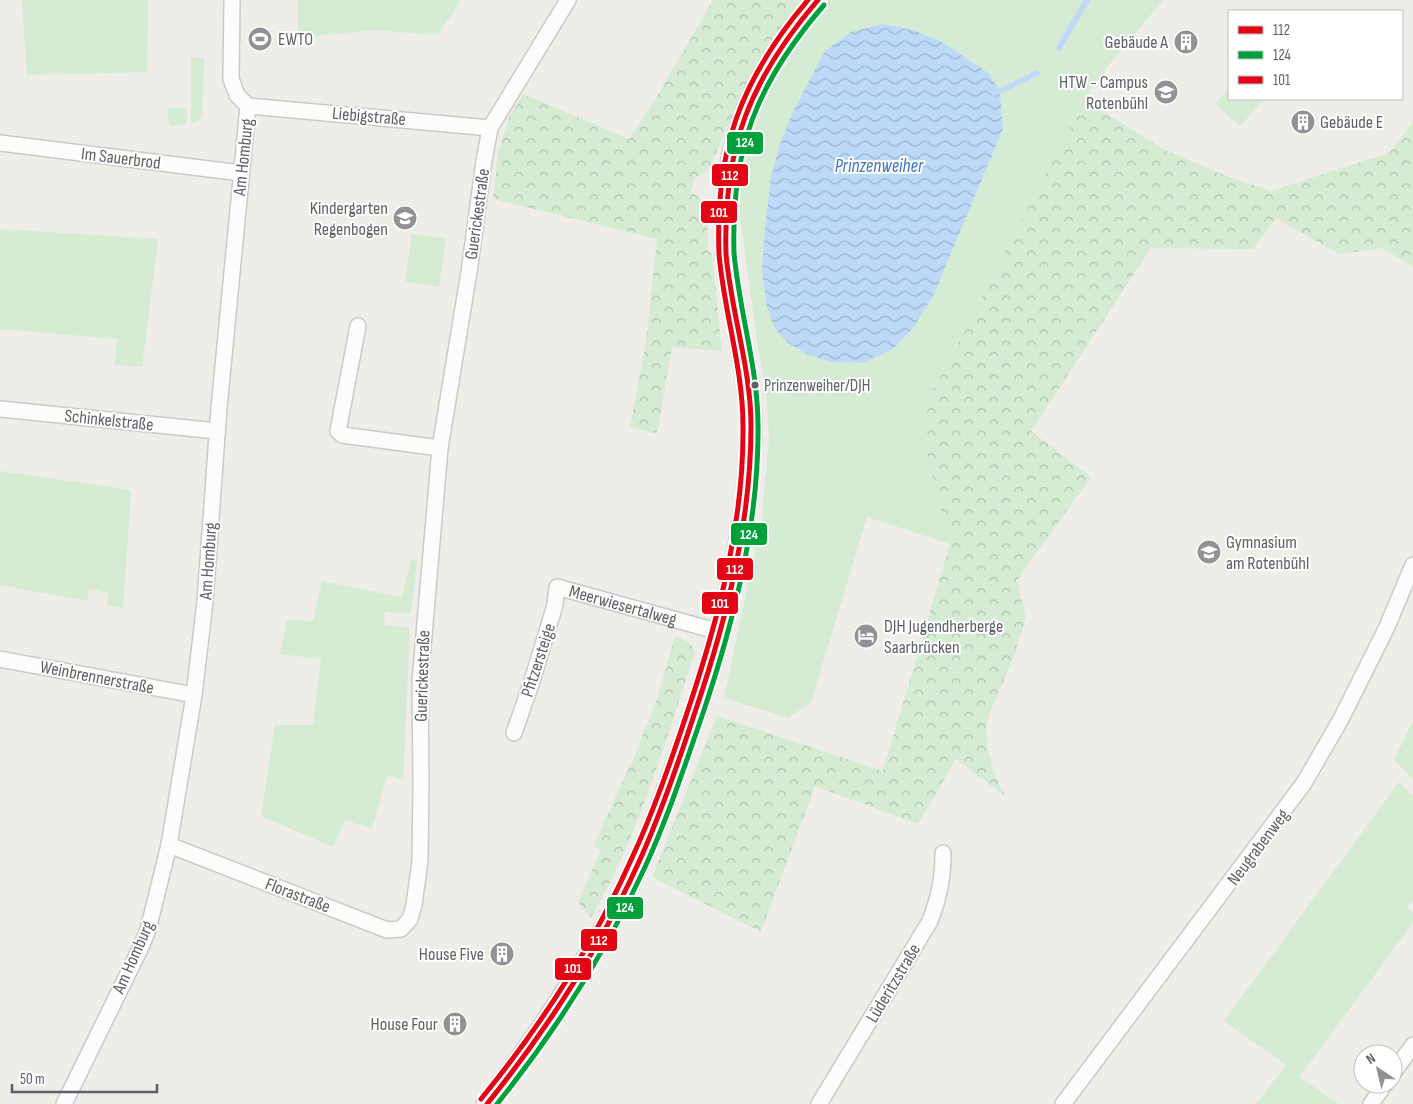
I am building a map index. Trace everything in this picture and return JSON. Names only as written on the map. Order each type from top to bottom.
[{"type":"main road","points":[[487,1104],[502,1086],[569,990],[633,876],[700,701],[720,632],[741,536],[747,492],[751,422],[726,246],[728,182],[731,164],[743,119],[760,81],[777,51],[799,21],[818,0]]},
{"type":"street","name":"Am Homburg","points":[[64,1104],[148,930],[169,845],[194,695],[205,602],[217,431],[248,106],[237,95],[230,79],[232,0]]},
{"type":"street","name":"Guerickestraße","points":[[414,905],[420,860],[422,782],[420,682],[440,448],[469,272],[484,161],[490,128],[568,0]]},
{"type":"street","name":"Liebigstraße","points":[[248,106],[490,128]]},
{"type":"street","name":"Im Sauerbrod","points":[[0,143],[241,173]]},
{"type":"street","points":[[358,326],[338,431],[342,435],[440,448]]},
{"type":"street","name":"Schinkelstraße","points":[[0,409],[217,431]]},
{"type":"street","name":"Neugrabenweg","points":[[1063,1104],[1304,783],[1341,719],[1386,629],[1413,566]]},
{"type":"street","name":"Meerwiesertalweg","points":[[556,587],[720,632]]},
{"type":"street","name":"Pfitzersteige","points":[[514,733],[555,605],[556,587]]},
{"type":"street","name":"Weinbrennerstraße","points":[[0,659],[194,695]]},
{"type":"street","name":"Florastraße","points":[[169,845],[387,930],[401,929],[410,919],[414,905]]},
{"type":"street","name":"Lüderitzstraße","points":[[818,1104],[930,921],[941,885],[943,853]]},
{"type":"street","points":[[1403,1059],[1413,1045]]},
{"type":"green space","points":[[22,0],[148,0],[147,72],[27,75]]},
{"type":"green space","points":[[298,0],[461,0],[438,35],[371,30],[298,38]]},
{"type":"green space","points":[[713,0],[802,0],[773,37],[749,77],[710,167],[702,175],[695,177],[691,191],[707,204],[708,251],[712,253],[722,351],[672,347],[658,428],[657,432],[653,433],[630,427],[646,343],[657,239],[493,199],[498,153],[509,118],[523,94],[629,139],[652,105]]},
{"type":"green space","points":[[833,0],[1163,0],[1108,66],[1084,100],[927,402],[928,460],[950,544],[867,517],[811,702],[788,718],[724,698],[762,518],[769,439],[767,401],[738,202],[743,168],[758,113],[779,66],[800,35]]},
{"type":"green space","points":[[191,58],[204,58],[202,117],[196,123],[191,124]]},
{"type":"green space","points":[[1228,89],[1228,100],[1263,100],[1240,126],[1215,104]]},
{"type":"green space","points":[[1084,100],[1165,150],[1226,176],[1271,191],[1389,153],[1413,122],[1413,267],[1383,248],[1339,254],[1276,218],[1253,249],[1151,248],[1031,431],[1091,477],[1017,580],[1026,618],[1013,659],[986,725],[992,769],[1005,796],[956,759],[918,824],[815,786],[761,932],[652,877],[717,716],[883,771],[950,544],[928,460],[927,402]]},
{"type":"green space","points":[[168,108],[186,108],[187,125],[171,126],[168,118]]},
{"type":"green space","points":[[0,229],[158,239],[142,367],[115,365],[117,339],[0,329]]},
{"type":"green space","points":[[412,234],[446,238],[439,287],[405,282]]},
{"type":"green space","points":[[0,471],[131,490],[123,608],[107,606],[108,593],[89,589],[87,601],[0,585]]},
{"type":"green space","points":[[411,559],[417,561],[411,614],[385,612],[384,625],[410,628],[403,780],[387,775],[372,829],[345,820],[333,847],[261,816],[275,725],[313,725],[321,659],[280,654],[287,620],[313,621],[322,581],[402,597]]},
{"type":"green space","points":[[675,636],[690,644],[695,652],[650,788],[623,854],[591,918],[578,902],[601,850],[593,846],[635,755],[658,696]]},
{"type":"green space","points":[[1413,721],[1413,779],[1394,760]]},
{"type":"green space","points":[[1399,782],[1413,796],[1413,900],[1407,907],[1413,913],[1413,923],[1299,1077],[1339,1104],[1256,1104],[1286,1065],[1224,1021]]},
{"type":"water","name":"Prinzenweiher","points":[[882,24],[913,30],[944,43],[988,73],[1000,91],[1003,129],[933,296],[913,328],[893,349],[863,363],[831,362],[806,354],[787,342],[775,329],[767,307],[762,272],[771,176],[782,138],[794,110],[825,51],[851,32]]},
{"type":"waterway","points":[[1059,48],[1087,0]]},
{"type":"waterway","points":[[994,94],[1037,73]]},
{"type":"transit line","name":"101","points":[[481,1099],[524,1043],[564,984],[616,892],[655,804],[700,673],[720,604],[728,568],[739,497],[742,462],[743,426],[740,383],[721,276],[719,254],[719,217],[727,149],[736,118],[749,88],[784,30],[808,0]]},
{"type":"transit line","name":"112","points":[[487,1104],[530,1048],[570,988],[623,896],[662,807],[718,640],[742,534],[747,498],[751,426],[748,383],[726,254],[726,216],[729,181],[745,117],[758,88],[774,59],[818,0]]},
{"type":"transit line","name":"124","points":[[497,1104],[559,1020],[597,960],[630,898],[645,867],[676,791],[725,643],[749,535],[754,499],[758,426],[755,382],[736,275],[734,253],[734,215],[737,181],[743,149],[752,119],[765,90],[800,34],[824,5]]},
{"type":"place","name":"EWTO","points":[[260,39]]},
{"type":"place","name":"Gebäude A","points":[[1186,42]]},
{"type":"place","name":"HTW - Campus Rotenbühl","points":[[1166,92]]},
{"type":"place","name":"Gebäude E","points":[[1303,122]]},
{"type":"place","name":"Kindergarten Regenbogen","points":[[405,218]]},
{"type":"place","name":"Prinzenweiher/DJH","points":[[755,385]]},
{"type":"place","name":"Gymnasium am Rotenbühl","points":[[1209,552]]},
{"type":"place","name":"DJH Jugendherberge Saarbrücken","points":[[866,636]]},
{"type":"place","name":"House Five","points":[[502,954]]},
{"type":"place","name":"House Four","points":[[455,1024]]}]
